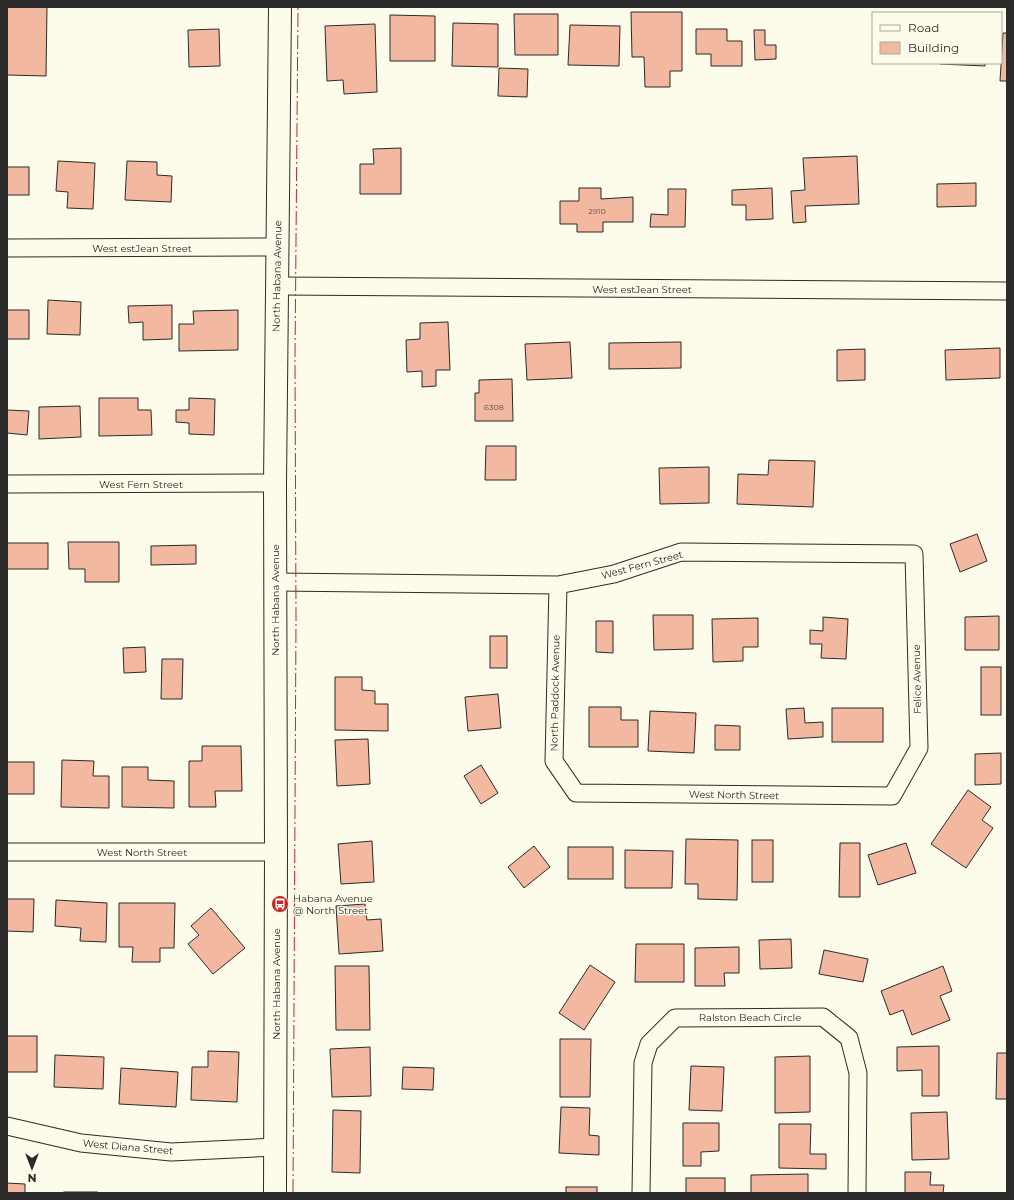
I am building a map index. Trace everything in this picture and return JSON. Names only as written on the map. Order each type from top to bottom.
[{"type":"street","name":"North Habana Avenue","points":[[275,1193],[275,484],[280,7]]},
{"type":"street","name":"West estJean Street","points":[[7,248],[277,248]]},
{"type":"street","name":"West estJean Street","points":[[277,286],[1007,291]]},
{"type":"street","name":"West Fern Street","points":[[7,484],[275,484]]},
{"type":"street","name":"West Fern Street","points":[[275,582],[558,585],[614,574],[681,552],[914,554]]},
{"type":"street","name":"Felice Avenue","points":[[892,796],[919,748],[914,554]]},
{"type":"street","name":"North Paddock Avenue","points":[[558,585],[554,761],[576,794]]},
{"type":"street","name":"West North Street","points":[[576,794],[892,796]]},
{"type":"street","name":"West North Street","points":[[7,852],[276,852]]},
{"type":"street","name":"Ralston Beach Circle","points":[[641,1193],[644,1063],[649,1044],[675,1018],[807,1017],[823,1017],[849,1038],[858,1073],[857,1193]]},
{"type":"street","name":"West Diana Street","points":[[7,1126],[81,1143],[171,1152],[275,1147]]},
{"type":"building","points":[[7,7],[47,7],[46,76],[7,75]]},
{"type":"building","points":[[631,12],[682,12],[682,71],[670,71],[670,87],[645,87],[644,57],[632,57]]},
{"type":"building","points":[[514,14],[558,14],[558,55],[515,55]]},
{"type":"building","points":[[390,15],[435,16],[435,61],[390,61]]},
{"type":"building","points":[[453,23],[498,24],[498,67],[452,66]]},
{"type":"building","points":[[375,24],[377,92],[344,94],[343,80],[327,81],[325,26]]},
{"type":"building","points":[[570,25],[620,26],[619,66],[568,65]]},
{"type":"building","points":[[219,29],[220,66],[189,67],[188,30]]},
{"type":"building","points":[[696,29],[727,29],[727,41],[742,41],[742,66],[711,66],[711,54],[696,54]]},
{"type":"building","points":[[754,30],[765,30],[765,45],[776,45],[776,59],[755,60]]},
{"type":"building","points":[[1003,33],[1007,33],[1007,81],[1000,81]]},
{"type":"building","points":[[940,64],[985,64],[985,66]]},
{"type":"building","points":[[499,68],[528,69],[527,97],[498,96]]},
{"type":"building","points":[[401,148],[401,194],[360,194],[360,164],[374,164],[373,149]]},
{"type":"building","points":[[857,156],[859,204],[805,206],[806,222],[793,223],[791,191],[805,190],[803,158]]},
{"type":"building","points":[[58,161],[95,163],[93,209],[67,208],[68,192],[56,191]]},
{"type":"building","points":[[127,161],[157,162],[157,175],[172,176],[171,202],[125,200]]},
{"type":"building","points":[[7,167],[29,167],[29,195],[7,195]]},
{"type":"building","points":[[976,183],[976,206],[937,207],[937,184]]},
{"type":"building","points":[[579,188],[601,188],[601,199],[633,197],[633,222],[603,222],[603,232],[577,232],[577,224],[560,224],[560,201],[579,201]]},
{"type":"building","points":[[772,188],[773,219],[746,220],[746,205],[732,205],[732,190]]},
{"type":"building","points":[[668,189],[686,189],[685,227],[650,227],[651,214],[668,215]]},
{"type":"building","points":[[48,300],[81,302],[80,335],[47,334]]},
{"type":"building","points":[[172,305],[172,339],[143,340],[143,322],[129,323],[128,306]]},
{"type":"building","points":[[7,310],[29,310],[29,339],[7,339]]},
{"type":"building","points":[[238,310],[238,350],[179,351],[179,324],[194,324],[193,311]]},
{"type":"building","points":[[448,322],[450,370],[436,370],[436,386],[422,387],[422,371],[407,372],[406,340],[420,339],[420,323]]},
{"type":"building","points":[[570,342],[572,378],[527,380],[525,344]]},
{"type":"building","points":[[681,342],[681,368],[609,369],[609,343]]},
{"type":"building","points":[[1000,348],[1000,378],[946,380],[945,350]]},
{"type":"building","points":[[865,349],[865,380],[837,381],[837,350]]},
{"type":"building","points":[[512,379],[513,421],[475,421],[475,393],[479,393],[479,380]]},
{"type":"building","points":[[99,398],[138,398],[138,410],[151,410],[152,435],[99,436]]},
{"type":"building","points":[[189,398],[215,399],[214,435],[189,434],[189,423],[176,422],[176,410],[189,410]]},
{"type":"building","points":[[80,406],[81,437],[39,439],[39,407]]},
{"type":"building","points":[[7,410],[29,411],[27,435],[7,433]]},
{"type":"building","points":[[486,446],[516,446],[516,480],[485,480]]},
{"type":"building","points":[[769,460],[815,461],[813,507],[737,504],[738,474],[768,475]]},
{"type":"building","points":[[709,467],[709,503],[660,504],[659,468]]},
{"type":"building","points":[[977,534],[987,561],[960,572],[950,544]]},
{"type":"building","points":[[68,542],[119,542],[119,582],[85,582],[85,569],[69,569]]},
{"type":"building","points":[[7,543],[48,543],[48,569],[7,569]]},
{"type":"building","points":[[196,545],[196,564],[151,565],[151,546]]},
{"type":"building","points":[[653,615],[693,615],[693,649],[654,650]]},
{"type":"building","points":[[999,616],[999,650],[965,650],[965,617]]},
{"type":"building","points":[[823,617],[848,619],[846,659],[821,658],[822,644],[810,644],[810,630],[823,631]]},
{"type":"building","points":[[758,618],[758,647],[743,647],[743,661],[713,662],[712,619]]},
{"type":"building","points":[[596,621],[613,621],[613,653],[596,652]]},
{"type":"building","points":[[490,636],[507,636],[507,668],[490,668]]},
{"type":"building","points":[[145,647],[146,672],[124,673],[123,648]]},
{"type":"building","points":[[162,659],[183,659],[182,699],[161,699]]},
{"type":"building","points":[[981,667],[1001,667],[1001,715],[981,715]]},
{"type":"building","points":[[335,677],[362,677],[362,690],[375,691],[375,704],[388,704],[388,731],[335,730]]},
{"type":"building","points":[[498,694],[501,728],[468,731],[465,697]]},
{"type":"building","points":[[589,707],[621,707],[621,720],[638,720],[638,747],[589,747]]},
{"type":"building","points":[[804,708],[805,723],[823,722],[823,737],[788,739],[786,709]]},
{"type":"building","points":[[832,708],[883,708],[883,742],[832,742]]},
{"type":"building","points":[[650,711],[696,713],[694,753],[648,751]]},
{"type":"building","points":[[715,725],[740,726],[740,750],[715,750]]},
{"type":"building","points":[[368,739],[370,784],[337,786],[335,740]]},
{"type":"building","points":[[202,746],[241,746],[242,791],[215,791],[216,807],[189,807],[189,761],[202,761]]},
{"type":"building","points":[[1001,753],[1001,784],[975,785],[975,754]]},
{"type":"building","points":[[62,760],[94,761],[93,776],[109,776],[109,808],[61,807]]},
{"type":"building","points":[[7,762],[34,762],[34,794],[7,794]]},
{"type":"building","points":[[481,765],[498,793],[481,804],[464,776]]},
{"type":"building","points":[[122,767],[148,767],[148,780],[174,781],[174,808],[122,807]]},
{"type":"building","points":[[968,790],[991,807],[982,820],[993,828],[966,868],[931,844]]},
{"type":"building","points":[[686,839],[738,840],[737,900],[698,899],[698,884],[685,884]]},
{"type":"building","points":[[752,840],[773,840],[773,882],[752,882]]},
{"type":"building","points":[[372,841],[374,882],[341,884],[338,844]]},
{"type":"building","points":[[840,843],[860,843],[860,897],[839,897]]},
{"type":"building","points":[[906,843],[916,873],[878,885],[868,855]]},
{"type":"building","points":[[534,846],[550,867],[524,888],[508,867]]},
{"type":"building","points":[[568,847],[613,847],[613,879],[568,879]]},
{"type":"building","points":[[625,850],[673,851],[672,888],[625,888]]},
{"type":"building","points":[[7,899],[34,899],[33,932],[7,931]]},
{"type":"building","points":[[56,900],[107,903],[106,942],[80,941],[81,928],[55,926]]},
{"type":"building","points":[[119,903],[175,903],[174,948],[160,948],[160,962],[132,962],[133,947],[119,947]]},
{"type":"building","points":[[365,904],[367,920],[381,919],[383,951],[339,954],[336,906]]},
{"type":"building","points":[[211,908],[245,948],[213,974],[188,944],[199,935],[191,926]]},
{"type":"building","points":[[791,939],[792,968],[760,969],[759,940]]},
{"type":"building","points":[[636,944],[684,944],[684,982],[635,982]]},
{"type":"building","points":[[739,947],[739,973],[724,973],[725,986],[695,986],[695,948]]},
{"type":"building","points":[[824,950],[868,959],[863,982],[819,974]]},
{"type":"building","points":[[590,965],[615,982],[584,1030],[559,1013]]},
{"type":"building","points":[[335,966],[369,966],[370,1030],[336,1030]]},
{"type":"building","points":[[943,966],[952,991],[940,996],[950,1020],[912,1035],[903,1010],[890,1015],[881,991]]},
{"type":"building","points":[[7,1036],[37,1036],[37,1072],[7,1072]]},
{"type":"building","points":[[560,1039],[591,1039],[590,1097],[560,1097]]},
{"type":"building","points":[[939,1046],[939,1096],[922,1096],[922,1070],[897,1071],[897,1047]]},
{"type":"building","points":[[370,1047],[371,1096],[332,1097],[330,1049]]},
{"type":"building","points":[[208,1051],[239,1052],[237,1102],[191,1100],[192,1067],[208,1067]]},
{"type":"building","points":[[997,1053],[1007,1053],[1007,1099],[996,1099]]},
{"type":"building","points":[[55,1055],[104,1057],[103,1089],[54,1087]]},
{"type":"building","points":[[810,1056],[810,1112],[775,1113],[775,1057]]},
{"type":"building","points":[[691,1066],[724,1067],[722,1111],[689,1110]]},
{"type":"building","points":[[403,1067],[434,1068],[433,1090],[402,1089]]},
{"type":"building","points":[[121,1068],[178,1072],[176,1107],[119,1104]]},
{"type":"building","points":[[561,1107],[590,1108],[589,1135],[599,1136],[599,1155],[559,1153]]},
{"type":"building","points":[[333,1110],[361,1111],[360,1173],[332,1172]]},
{"type":"building","points":[[947,1112],[949,1159],[912,1160],[911,1113]]},
{"type":"building","points":[[683,1123],[719,1123],[719,1151],[701,1152],[701,1166],[683,1166]]},
{"type":"building","points":[[779,1124],[811,1124],[810,1154],[826,1154],[826,1169],[779,1168]]},
{"type":"building","points":[[905,1172],[931,1172],[930,1185],[944,1185],[943,1193],[905,1193]]},
{"type":"building","points":[[808,1174],[808,1193],[751,1193],[751,1175]]},
{"type":"building","points":[[686,1178],[725,1178],[725,1193],[686,1193]]},
{"type":"building","points":[[7,1183],[25,1184],[25,1193],[7,1193]]},
{"type":"building","points":[[566,1187],[597,1187],[597,1193],[566,1193]]},
{"type":"building","points":[[97,1192],[97,1193],[64,1193]]},
{"type":"power","points":[[293,1193],[296,618],[295,359],[298,7]]},
{"type":"place","name":"Habana Avenue @ North Street","points":[[280,904]]}]
